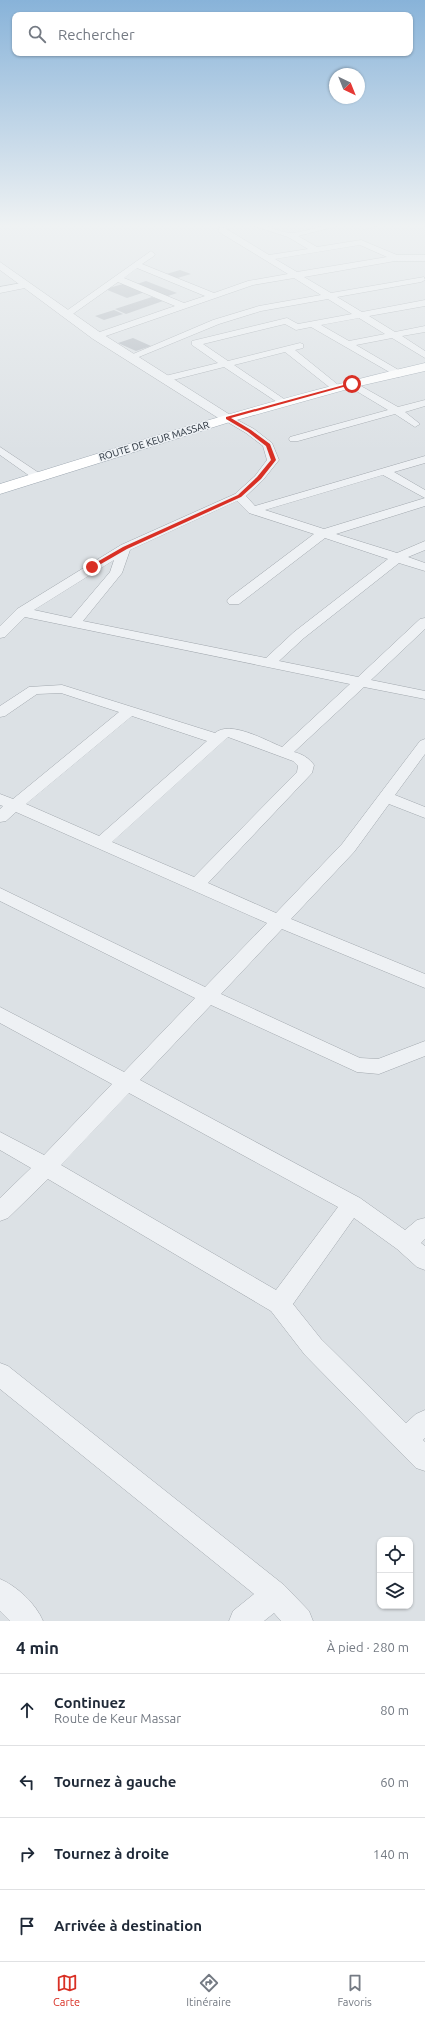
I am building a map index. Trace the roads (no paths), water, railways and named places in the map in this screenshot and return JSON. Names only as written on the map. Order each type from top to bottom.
[{"type":"main road","name":"ROUTE DE KEUR MASSAR","points":[[0,489],[228,418],[352,384],[425,367]]},
{"type":"street","points":[[0,634],[22,612],[125,548],[239,496],[259,478],[273,460],[268,445],[250,431],[97,336],[47,300]]},
{"type":"street","points":[[67,314],[87,300]]},
{"type":"street","points":[[169,300],[184,306]]},
{"type":"street","points":[[97,336],[203,300]]},
{"type":"street","points":[[131,357],[216,322],[259,309],[309,300]]},
{"type":"street","points":[[335,300],[425,356]]},
{"type":"street","points":[[283,403],[195,343],[287,321],[296,327],[425,303]]},
{"type":"street","points":[[313,324],[398,374]]},
{"type":"street","points":[[349,344],[425,329]]},
{"type":"street","points":[[165,379],[300,346]]},
{"type":"street","points":[[287,349],[337,388]]},
{"type":"street","points":[[352,384],[396,410],[415,424]]},
{"type":"street","points":[[294,439],[425,403]]},
{"type":"street","points":[[0,450],[38,477]]},
{"type":"street","points":[[253,510],[386,472],[425,459]]},
{"type":"street","points":[[386,472],[425,495]]},
{"type":"street","points":[[239,496],[253,510],[425,567]]},
{"type":"street","points":[[234,601],[322,534],[425,502]]},
{"type":"street","points":[[268,664],[299,635],[397,558],[425,545]]},
{"type":"street","points":[[74,623],[116,573],[125,548]]},
{"type":"street","points":[[22,612],[268,664],[425,695]]},
{"type":"street","points":[[284,753],[425,622]]},
{"type":"street","points":[[0,713],[34,690],[45,688],[62,689],[217,739]]},
{"type":"street","points":[[0,817],[8,802],[129,711]]},
{"type":"street","points":[[101,842],[224,733],[233,733],[298,758],[306,765],[304,773],[196,884]]},
{"type":"street","points":[[0,1212],[46,1167],[348,848],[425,744]]},
{"type":"street","points":[[386,797],[425,813]]},
{"type":"street","points":[[8,802],[279,921],[425,981]]},
{"type":"street","points":[[0,894],[208,996],[357,1065],[379,1067],[425,1048]]},
{"type":"street","points":[[0,1014],[352,1204],[405,1242],[425,1260]]},
{"type":"street","points":[[0,1140],[278,1304],[313,1347],[425,1459]]},
{"type":"street","points":[[278,1304],[352,1204]]},
{"type":"street","points":[[405,1242],[425,1227]]},
{"type":"street","points":[[0,1374],[275,1594],[299,1621]]},
{"type":"street","points":[[406,1439],[425,1422]]},
{"type":"street","points":[[0,1592],[28,1621]]},
{"type":"street","points":[[243,1621],[275,1594]]}]
